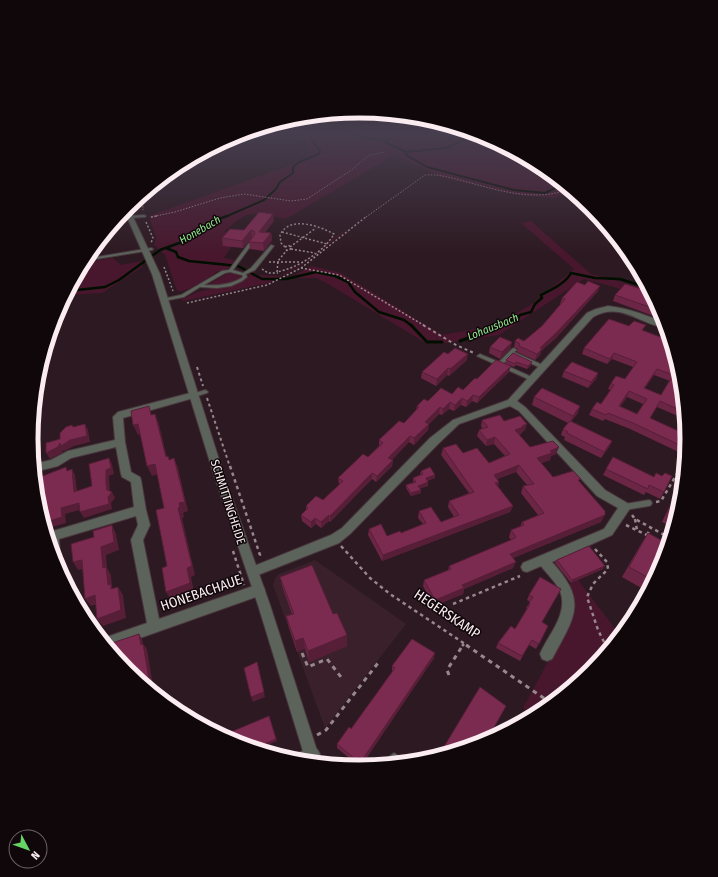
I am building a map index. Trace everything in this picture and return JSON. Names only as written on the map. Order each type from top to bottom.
[{"type":"street","name":"SCHMITTINGHEIDE","points":[[130,217],[147,251],[164,300],[237,530],[259,590],[308,754]]},
{"type":"street","points":[[253,572],[335,539],[346,531],[434,441],[456,422],[511,402],[595,311],[603,309],[624,311],[659,323]]},
{"type":"street","name":"HONEBACHAUE","points":[[154,626],[137,540],[144,525],[140,510],[136,480],[126,474],[120,442],[118,417],[121,414],[194,395]]},
{"type":"street","points":[[511,402],[522,409],[601,493],[625,507],[608,532],[528,567]]},
{"type":"street","points":[[40,467],[54,463],[68,455],[120,442]]},
{"type":"street","points":[[53,536],[140,510]]},
{"type":"street","points":[[543,560],[566,589],[568,596],[566,619],[547,654]]},
{"type":"street","name":"HONEBACHAUE","points":[[111,642],[259,590]]},
{"type":"lane","points":[[130,217],[144,216]]},
{"type":"lane","points":[[164,300],[182,296],[230,270],[253,240]]},
{"type":"lane","points":[[230,270],[245,273],[253,269],[272,246]]},
{"type":"lane","points":[[93,259],[147,251]]},
{"type":"lane","points":[[199,286],[208,287],[239,282],[245,277],[245,273]]},
{"type":"lane","points":[[500,364],[514,352],[543,367]]},
{"type":"lane","points":[[480,356],[532,379]]},
{"type":"lane","points":[[194,395],[205,392]]},
{"type":"lane","points":[[625,507],[649,503]]},
{"type":"path","points":[[144,216],[158,216],[179,212],[243,194],[268,196],[286,201],[300,201],[347,173]]},
{"type":"path","points":[[184,303],[267,285],[301,268],[355,225],[424,175],[437,174],[531,196],[553,196],[564,192]]},
{"type":"path","points":[[143,201],[144,216],[153,238],[147,251]]},
{"type":"path","points":[[286,249],[280,240],[282,232],[287,227],[298,223],[334,234],[327,244],[315,253],[300,262],[279,273],[272,274],[264,272],[262,269],[264,265],[278,261],[300,262]]},
{"type":"path","points":[[291,248],[316,228]]},
{"type":"path","points":[[282,232],[327,244]]},
{"type":"path","points":[[279,273],[276,271],[278,261],[286,249],[291,248],[315,253]]},
{"type":"path","points":[[301,268],[339,275],[456,345],[480,356]]},
{"type":"path","points":[[195,363],[260,555],[253,572]]},
{"type":"path","points":[[649,503],[661,501],[678,472]]},
{"type":"path","points":[[625,507],[635,519],[665,535]]},
{"type":"path","points":[[635,519],[637,530],[656,539]]},
{"type":"path","points":[[647,534],[651,528]]},
{"type":"path","name":"HEGERSKAMP","points":[[335,539],[380,586],[545,699]]},
{"type":"path","points":[[588,540],[608,565],[607,572],[593,584],[587,597],[598,630],[605,644]]},
{"type":"path","points":[[453,604],[524,574],[528,567]]},
{"type":"path","points":[[449,675],[447,670],[464,644]]},
{"type":"path","points":[[302,652],[308,667],[327,659],[332,663],[335,672],[341,677]]},
{"type":"path","points":[[308,754],[378,663]]},
{"type":"shaded area","points":[[269,173],[364,173],[286,219],[259,214],[246,215],[224,232],[231,233],[231,247],[224,258],[235,260],[227,271],[215,272],[216,273],[186,290],[177,291],[165,255],[154,245],[156,238],[149,216]]},
{"type":"shaded area","points":[[432,173],[538,173],[566,193],[555,198],[518,195],[441,177]]},
{"type":"shaded area","points":[[531,221],[591,274],[642,287],[646,296],[584,279],[499,335],[438,344],[437,340],[433,344],[424,342],[317,278],[289,278],[312,266],[341,273],[442,335],[497,325],[532,304],[574,269],[521,223]]},
{"type":"shaded area","points":[[348,229],[300,266],[268,283],[184,301],[181,300],[201,291],[238,284],[249,276],[248,274],[254,271],[257,275],[279,276],[300,265]]},
{"type":"shaded area","points":[[113,258],[121,265],[142,261],[142,267],[102,293],[72,295],[91,262]]},
{"type":"shaded area","points":[[233,273],[242,276],[236,281],[227,284],[209,284],[226,274]]},
{"type":"shaded area","points":[[315,560],[406,624],[325,728],[273,585],[275,578],[279,574]]},
{"type":"shaded area","points":[[578,580],[617,630],[571,680],[527,711],[523,708],[570,621],[573,603],[572,593],[568,585]]},
{"type":"building","points":[[259,212],[273,214],[259,232],[271,233],[263,243],[249,242],[255,234],[254,231],[251,230],[242,241],[222,238],[230,229],[244,230]]},
{"type":"building","points":[[588,281],[600,286],[540,348],[542,349],[537,354],[519,346],[520,344],[515,341],[518,338],[524,341],[542,326],[565,299],[562,298],[577,282],[585,285]]},
{"type":"building","points":[[625,284],[643,290],[652,308],[615,295]]},
{"type":"building","points":[[609,319],[629,326],[634,321],[646,325],[642,330],[660,337],[662,333],[674,376],[677,395],[675,398],[677,399],[678,409],[660,401],[650,418],[680,432],[680,445],[633,423],[608,413],[606,415],[592,409],[597,402],[601,404],[614,385],[611,383],[616,376],[625,379],[637,362],[614,353],[610,359],[584,348]],"holes":[[[657,369],[673,375],[661,395],[644,388]],[[629,391],[647,399],[637,414],[619,406]]]},
{"type":"building","points":[[500,337],[512,342],[502,352],[490,347]]},
{"type":"building","points":[[455,348],[468,354],[450,369],[448,368],[437,379],[422,372],[444,352],[448,354]]},
{"type":"building","points":[[513,353],[532,362],[528,366],[516,362],[515,364],[506,360]]},
{"type":"building","points":[[496,360],[511,366],[479,397],[473,395],[467,401],[462,398],[455,405],[450,402],[443,409],[440,407],[425,422],[429,424],[414,438],[410,436],[388,458],[393,460],[377,476],[372,473],[330,516],[329,515],[321,522],[315,518],[311,522],[301,515],[308,508],[306,506],[316,496],[323,500],[343,481],[338,478],[363,454],[368,457],[383,443],[379,440],[399,421],[404,423],[419,407],[417,406],[424,399],[428,401],[441,388],[452,394],[458,387],[463,390],[475,378],[477,379]]},
{"type":"building","points":[[572,362],[598,373],[591,382],[564,371]]},
{"type":"building","points":[[542,388],[580,406],[573,416],[534,397]]},
{"type":"building","points":[[149,406],[151,415],[155,414],[166,457],[168,456],[169,460],[174,458],[185,502],[179,503],[180,507],[178,508],[192,566],[187,568],[190,583],[166,592],[162,568],[167,566],[156,510],[164,508],[155,464],[147,466],[138,424],[133,425],[131,411]]},
{"type":"building","points":[[500,415],[504,421],[520,416],[527,424],[515,430],[530,447],[553,441],[559,447],[550,451],[552,453],[537,458],[553,477],[573,471],[581,479],[578,480],[605,511],[605,515],[510,554],[516,562],[462,585],[464,588],[435,600],[424,580],[451,569],[449,566],[513,539],[516,537],[511,530],[524,525],[522,522],[544,513],[523,486],[534,484],[519,465],[494,475],[499,482],[495,483],[513,506],[383,555],[369,529],[381,524],[387,536],[400,531],[401,533],[426,523],[419,511],[431,507],[441,522],[459,515],[449,501],[474,492],[443,448],[456,444],[463,453],[477,448],[489,463],[510,454],[495,437],[487,440],[479,430],[488,427],[482,420]]},
{"type":"building","points":[[570,421],[612,441],[604,452],[567,433],[568,432],[563,429]]},
{"type":"building","points":[[85,424],[87,436],[70,440],[61,446],[60,443],[58,447],[46,453],[46,443],[60,439],[60,433],[66,427]]},
{"type":"building","points":[[613,457],[654,477],[656,473],[662,476],[665,473],[672,476],[664,492],[649,485],[648,489],[606,469]]},
{"type":"building","points":[[109,458],[111,468],[106,470],[106,484],[107,490],[112,492],[108,497],[109,504],[80,512],[79,503],[61,508],[62,517],[49,521],[41,477],[66,467],[67,471],[72,469],[74,492],[92,486],[89,464]]},
{"type":"building","points":[[430,467],[435,475],[426,478],[428,482],[418,486],[421,490],[411,493],[406,485],[416,482],[413,478],[423,474],[421,471]]},
{"type":"building","points":[[673,502],[674,502],[670,517],[666,515]]},
{"type":"building","points":[[112,525],[114,542],[101,547],[103,568],[106,567],[108,585],[111,584],[111,589],[118,587],[121,610],[97,619],[95,595],[85,599],[82,560],[73,562],[71,544],[94,537],[93,531]]},
{"type":"building","points":[[648,533],[663,541],[648,577],[629,567]]},
{"type":"building","points":[[589,546],[605,566],[572,580],[557,560]]},
{"type":"building","points":[[312,565],[333,614],[337,613],[347,635],[308,651],[303,638],[295,641],[286,616],[294,614],[280,577]]},
{"type":"building","points":[[540,577],[561,589],[542,622],[548,626],[539,644],[532,640],[522,656],[498,643],[511,626],[515,629],[530,604],[529,603],[533,597],[529,595]]},
{"type":"building","points":[[139,634],[141,645],[143,644],[150,682],[132,665],[112,643]]},
{"type":"building","points":[[412,639],[435,653],[362,760],[356,760],[337,744],[349,727],[351,729],[395,668],[392,666]]},
{"type":"building","points":[[257,662],[264,692],[251,697],[244,668]]},
{"type":"building","points":[[480,687],[506,706],[493,730],[443,749]]},
{"type":"building","points":[[269,716],[276,739],[263,745],[230,732]]},
{"type":"waterway","name":"Honebach","points":[[225,217],[264,200],[276,189],[280,182],[293,173]]},
{"type":"waterway","points":[[449,173],[514,190],[545,193],[558,187]]},
{"type":"waterway","name":"Honebach","points":[[75,290],[105,287],[119,280],[160,250],[182,242],[211,222],[227,216]]},
{"type":"waterway","name":"Lohausbach","points":[[166,248],[176,252],[178,257],[189,261],[238,266],[262,279],[286,279],[316,272],[335,276],[348,282],[355,292],[379,312],[404,320],[412,326]]},
{"type":"waterway","name":"Lohausbach","points":[[497,325],[517,320],[520,315],[531,312],[535,304],[542,298],[541,295],[562,283],[571,273],[595,278],[620,279],[641,286]]},
{"type":"waterway","name":"Lohausbach","points":[[460,341],[482,333],[497,325]]},
{"type":"waterway","name":"Lohausbach","points":[[412,326],[427,342],[442,342]]}]
